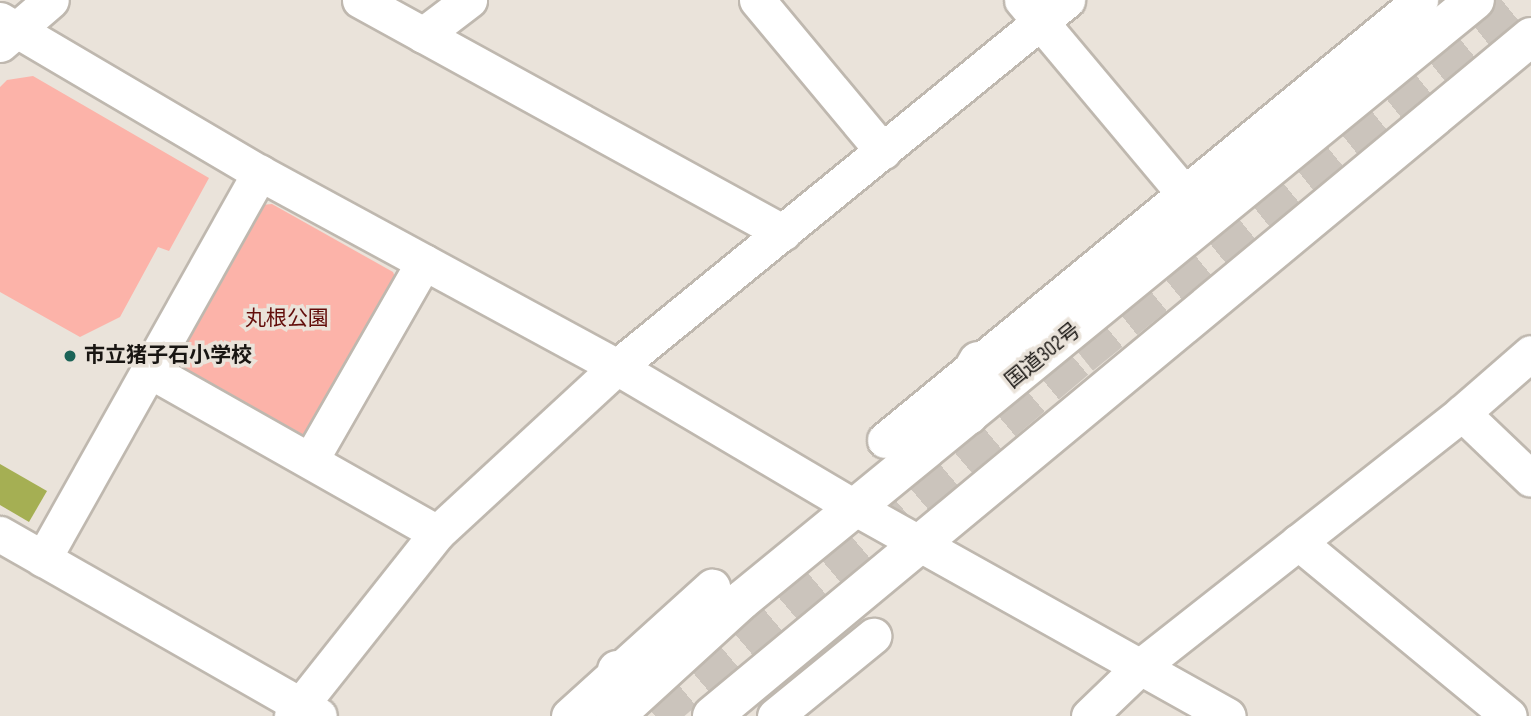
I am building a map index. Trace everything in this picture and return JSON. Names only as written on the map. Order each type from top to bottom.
[{"type":"highway","name":"国道302号","points":[[615,716],[660,673],[853,507],[1475,0]]},
{"type":"highway","points":[[712,716],[745,702],[921,545],[1531,37]]},
{"type":"highway","points":[[969,415],[963,387],[978,361]]},
{"type":"highway","points":[[617,670],[660,673]]},
{"type":"street","points":[[51,0],[4,32],[617,367],[853,507],[1228,716]]},
{"type":"street","points":[[360,0],[783,233]]},
{"type":"street","points":[[423,35],[469,0]]},
{"type":"street","points":[[757,0],[883,151]]},
{"type":"street","points":[[0,534],[304,712],[436,533],[617,367],[883,151],[1031,11],[1067,0]]},
{"type":"street","points":[[885,440],[1182,191],[1420,0]]},
{"type":"street","points":[[1031,11],[1182,191]]},
{"type":"street","points":[[43,559],[260,173]]},
{"type":"street","points":[[311,459],[425,262]]},
{"type":"street","points":[[1089,716],[1141,666],[1461,413],[1531,352]]},
{"type":"street","points":[[149,370],[311,459],[436,533]]},
{"type":"street","points":[[1461,413],[1531,479]]},
{"type":"street","points":[[1297,542],[1509,716]]},
{"type":"street","points":[[569,716],[712,587]]},
{"type":"street","points":[[775,716],[873,636]]},
{"type":"green space","points":[[33,76],[209,178],[169,251],[158,247],[120,317],[80,337],[0,292],[0,87],[7,80]]},
{"type":"green space","name":"丸根公園","points":[[272,204],[393,272],[398,284],[311,437],[301,439],[170,362],[261,205]]},
{"type":"shaded area","points":[[0,464],[47,491],[29,522],[0,505]]},
{"type":"tunnel","points":[[655,716],[1081,356],[1521,0]]},
{"type":"place","name":"市立猪子石小学校","points":[[70,356]]}]
